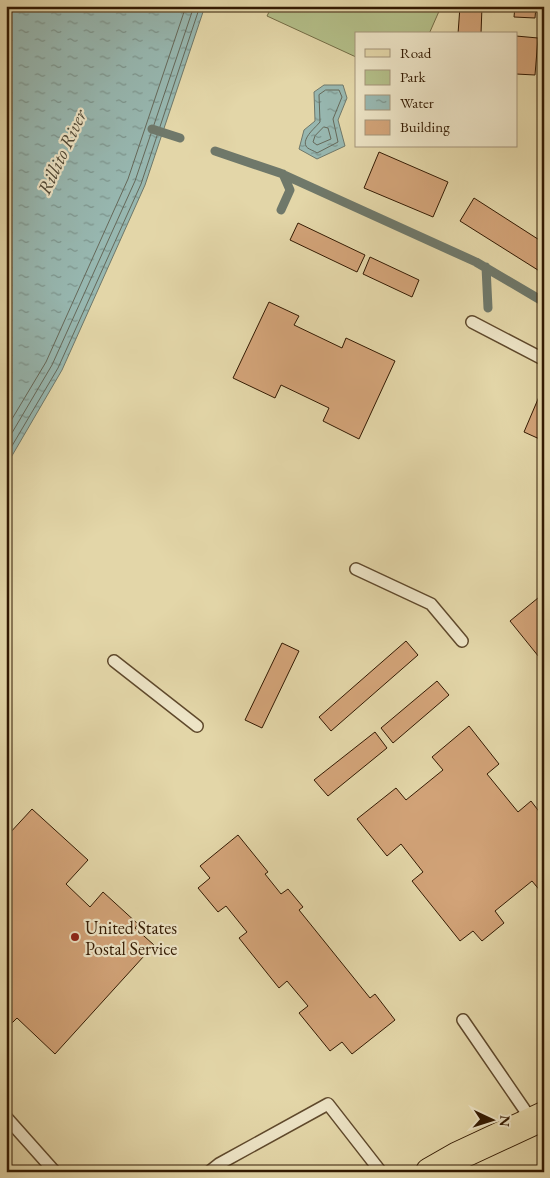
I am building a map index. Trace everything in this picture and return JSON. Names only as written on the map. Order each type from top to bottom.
[{"type":"main road","points":[[430,1172],[458,1156],[538,1119]]},
{"type":"lane","points":[[472,322],[543,359]]},
{"type":"lane","points":[[356,569],[431,604],[462,642]]},
{"type":"lane","points":[[114,661],[197,726]]},
{"type":"lane","points":[[463,1020],[538,1119]]},
{"type":"lane","points":[[209,1172],[219,1164],[328,1104],[380,1172]]},
{"type":"lane","points":[[6,1117],[55,1172]]},
{"type":"green space","points":[[272,6],[434,6],[440,9],[430,32],[355,32],[355,57],[267,16]]},
{"type":"water","name":"Rillito River","points":[[6,6],[205,6],[145,185],[62,370],[6,466]]},
{"type":"water","points":[[324,85],[343,85],[347,98],[338,120],[345,146],[317,159],[299,149],[304,130],[315,121],[314,92]]},
{"type":"building","points":[[460,6],[482,6],[481,32],[458,32]]},
{"type":"building","points":[[515,6],[536,6],[535,18],[514,17]]},
{"type":"building","points":[[518,36],[538,38],[535,75],[518,74]]},
{"type":"building","points":[[379,152],[448,182],[433,217],[364,188]]},
{"type":"building","points":[[474,198],[544,243],[544,268],[541,272],[460,221]]},
{"type":"building","points":[[298,223],[365,255],[357,272],[290,240]]},
{"type":"building","points":[[370,257],[419,280],[412,297],[363,274]]},
{"type":"building","points":[[269,302],[299,316],[294,325],[342,348],[346,338],[395,361],[359,439],[323,421],[329,408],[281,385],[275,398],[233,378]]},
{"type":"building","points":[[544,385],[544,441],[524,432]]},
{"type":"building","points":[[544,593],[544,653],[539,657],[510,621]]},
{"type":"building","points":[[406,641],[418,655],[331,731],[319,717]]},
{"type":"building","points":[[282,643],[299,651],[262,728],[245,720]]},
{"type":"building","points":[[437,681],[449,695],[393,743],[381,728]]},
{"type":"building","points":[[469,726],[499,764],[487,774],[518,812],[531,801],[544,818],[544,892],[542,893],[532,881],[495,911],[504,923],[482,941],[473,931],[460,941],[412,881],[423,872],[401,844],[387,856],[357,819],[396,788],[406,800],[443,770],[432,757]]},
{"type":"building","points":[[375,732],[387,748],[328,796],[314,780]]},
{"type":"building","name":"United States Postal Service","points":[[32,809],[88,860],[66,884],[90,907],[103,892],[138,924],[135,928],[154,945],[55,1054],[17,1018],[6,1029],[6,833],[8,835]]},
{"type":"building","points":[[238,835],[268,872],[265,874],[281,894],[288,889],[303,907],[299,910],[370,998],[375,994],[395,1020],[352,1054],[342,1042],[330,1051],[299,1013],[308,1006],[287,981],[279,988],[239,938],[247,932],[226,906],[218,912],[198,888],[210,878],[200,866]]},
{"type":"waterway","points":[[152,129],[180,138]]},
{"type":"waterway","points":[[215,151],[280,173],[476,262],[544,302]]},
{"type":"waterway","points":[[281,210],[290,190],[283,174]]},
{"type":"waterway","points":[[486,267],[488,308]]},
{"type":"place","name":"United States Postal Service","points":[[75,937]]}]
